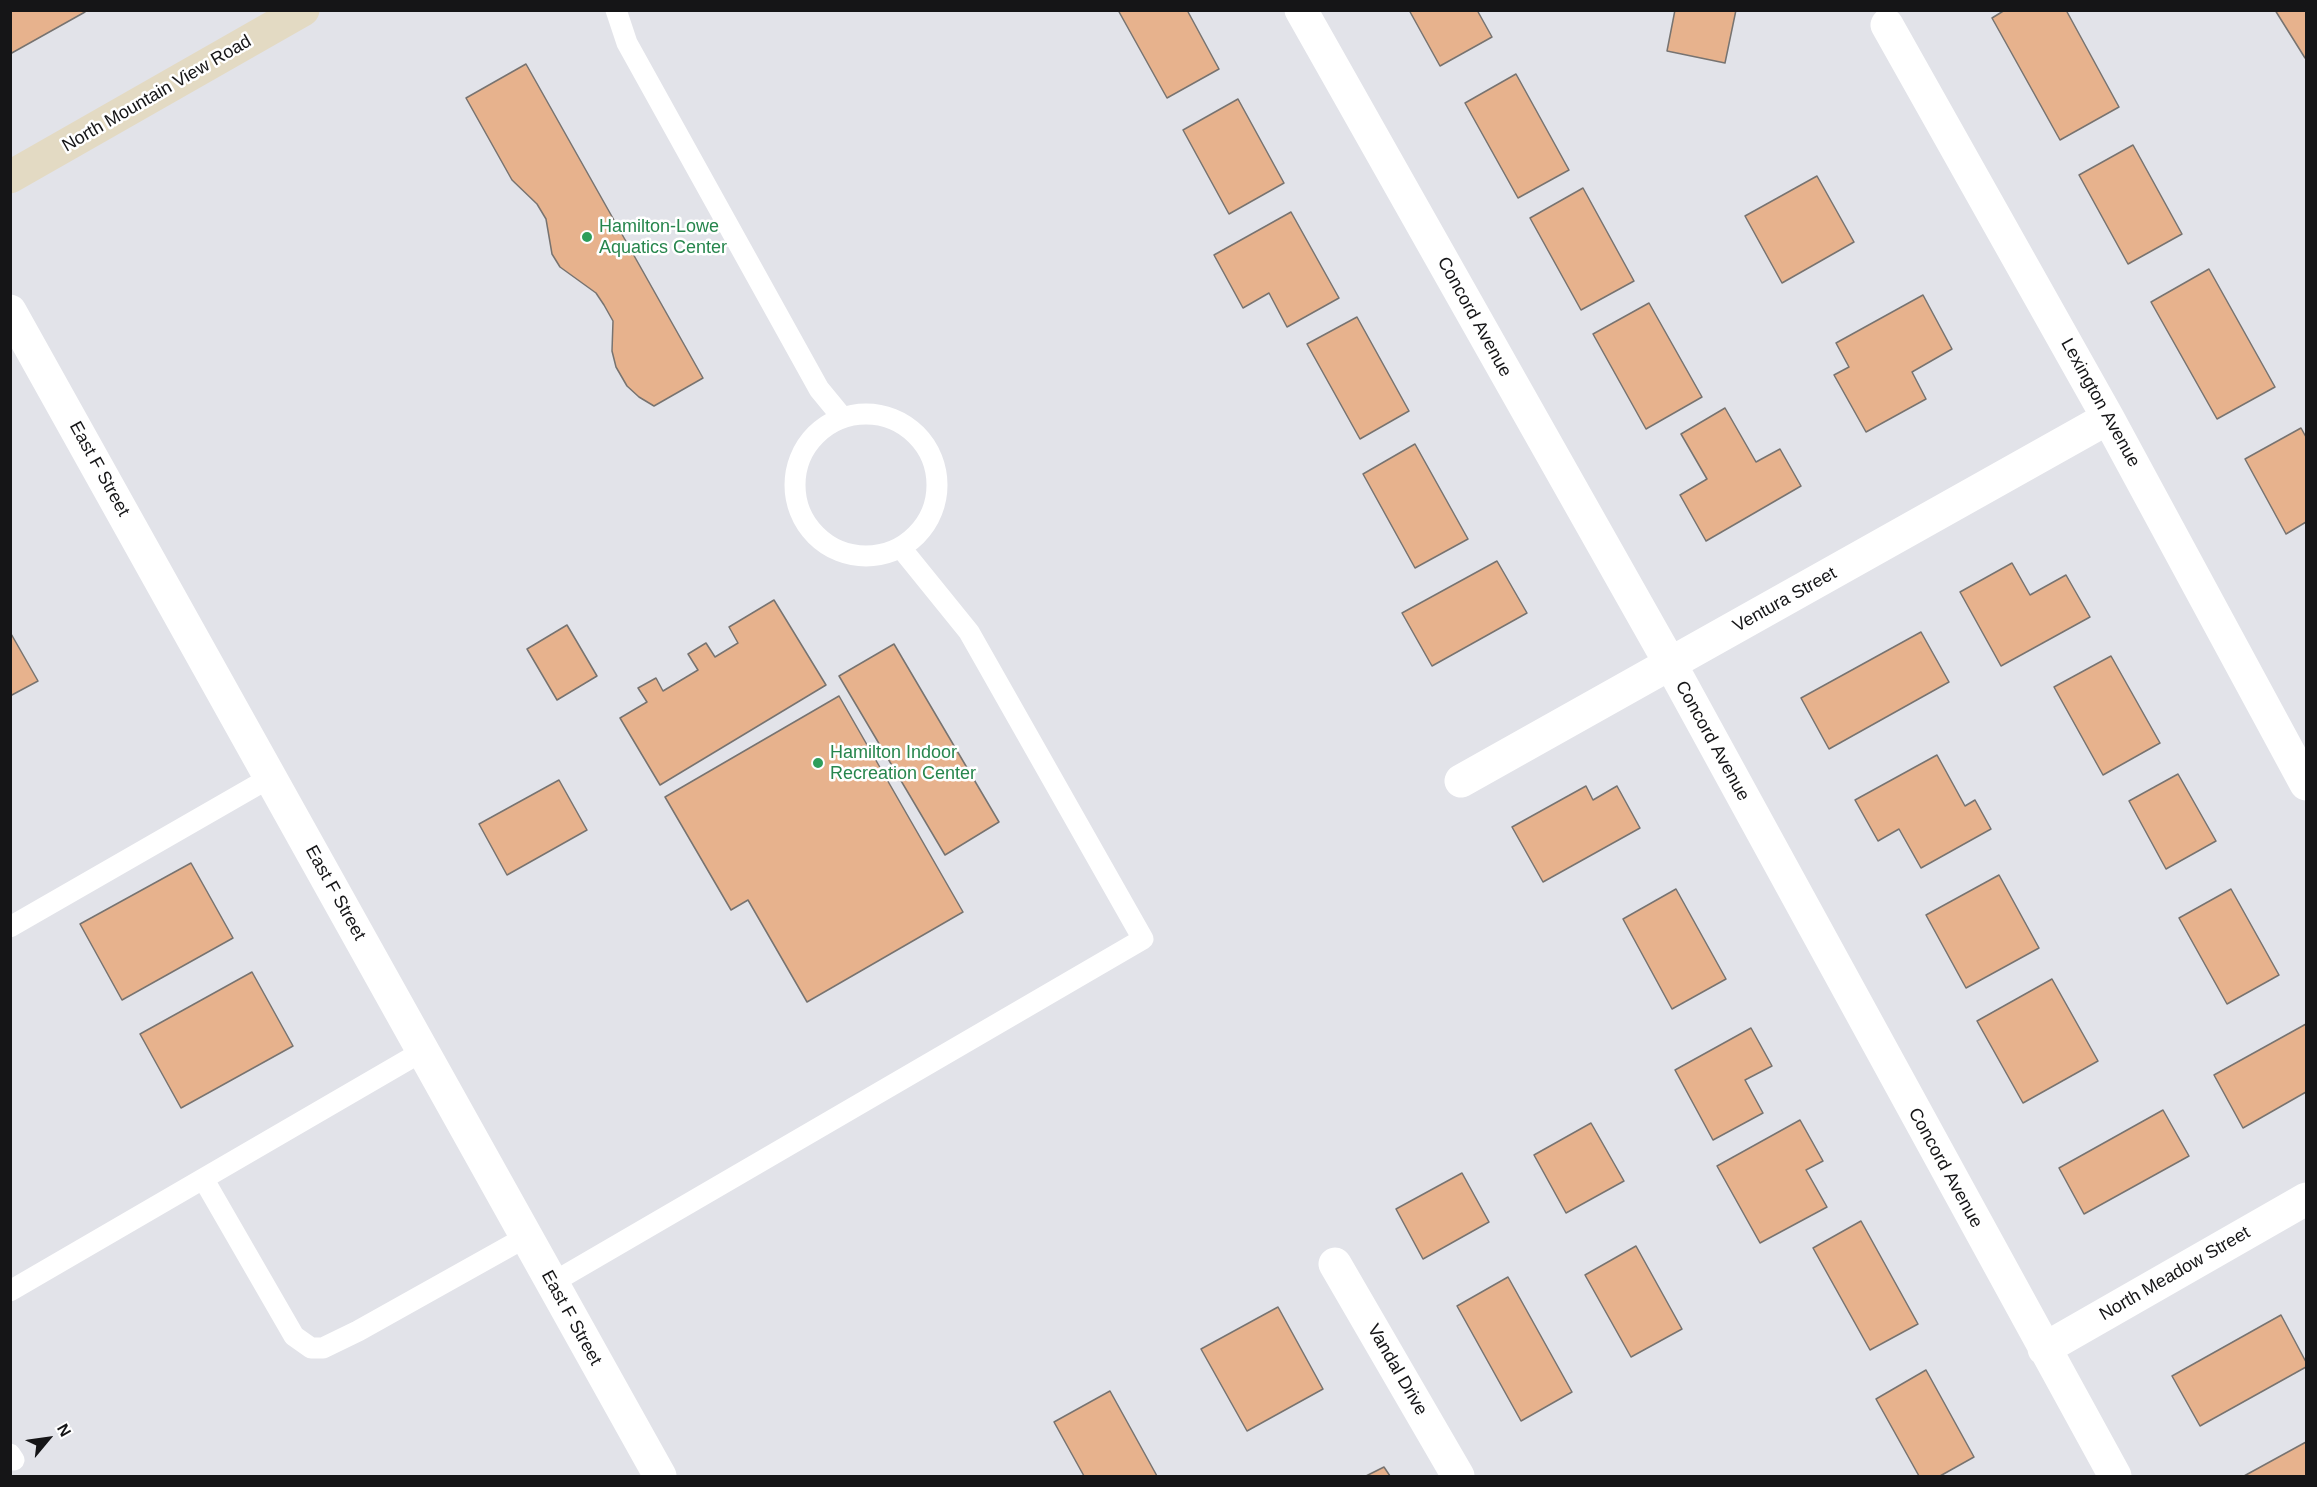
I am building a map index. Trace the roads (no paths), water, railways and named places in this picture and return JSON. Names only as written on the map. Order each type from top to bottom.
[{"type":"street","name":"North Mountain View Road","points":[[10,177],[303,10]]},
{"type":"street","name":"Concord Avenue","points":[[1301,10],[1671,665],[2115,1476]]},
{"type":"street","name":"Lexington Avenue","points":[[1887,25],[2108,418],[2307,784]]},
{"type":"street","name":"East F Street","points":[[10,311],[660,1476]]},
{"type":"street","name":"Ventura Street","points":[[1461,781],[2108,418]]},
{"type":"street","name":"North Meadow Street","points":[[2044,1349],[2307,1199]]},
{"type":"street","name":"Vandal Drive","points":[[1335,1264],[1458,1476]]},
{"type":"lane","points":[[616,10],[627,44],[819,389],[842,417]]},
{"type":"lane","points":[[865,413],[888,417],[909,428],[926,445],[935,466],[938,490],[932,513],[919,533],[901,548],[879,556],[855,556],[833,548],[814,534],[801,514],[795,492],[796,468],[805,446],[821,429],[842,417],[865,413]]},
{"type":"lane","points":[[552,1283],[1143,939],[969,632],[901,548]]},
{"type":"lane","points":[[10,927],[271,777]]},
{"type":"lane","points":[[10,1291],[423,1051]]},
{"type":"lane","points":[[204,1180],[294,1336],[311,1348],[323,1348],[358,1331],[526,1238]]},
{"type":"place","name":"Hamilton-Lowe Aquatics Center","points":[[587,237]]},
{"type":"place","name":"Hamilton Indoor Recreation Center","points":[[818,763]]}]
